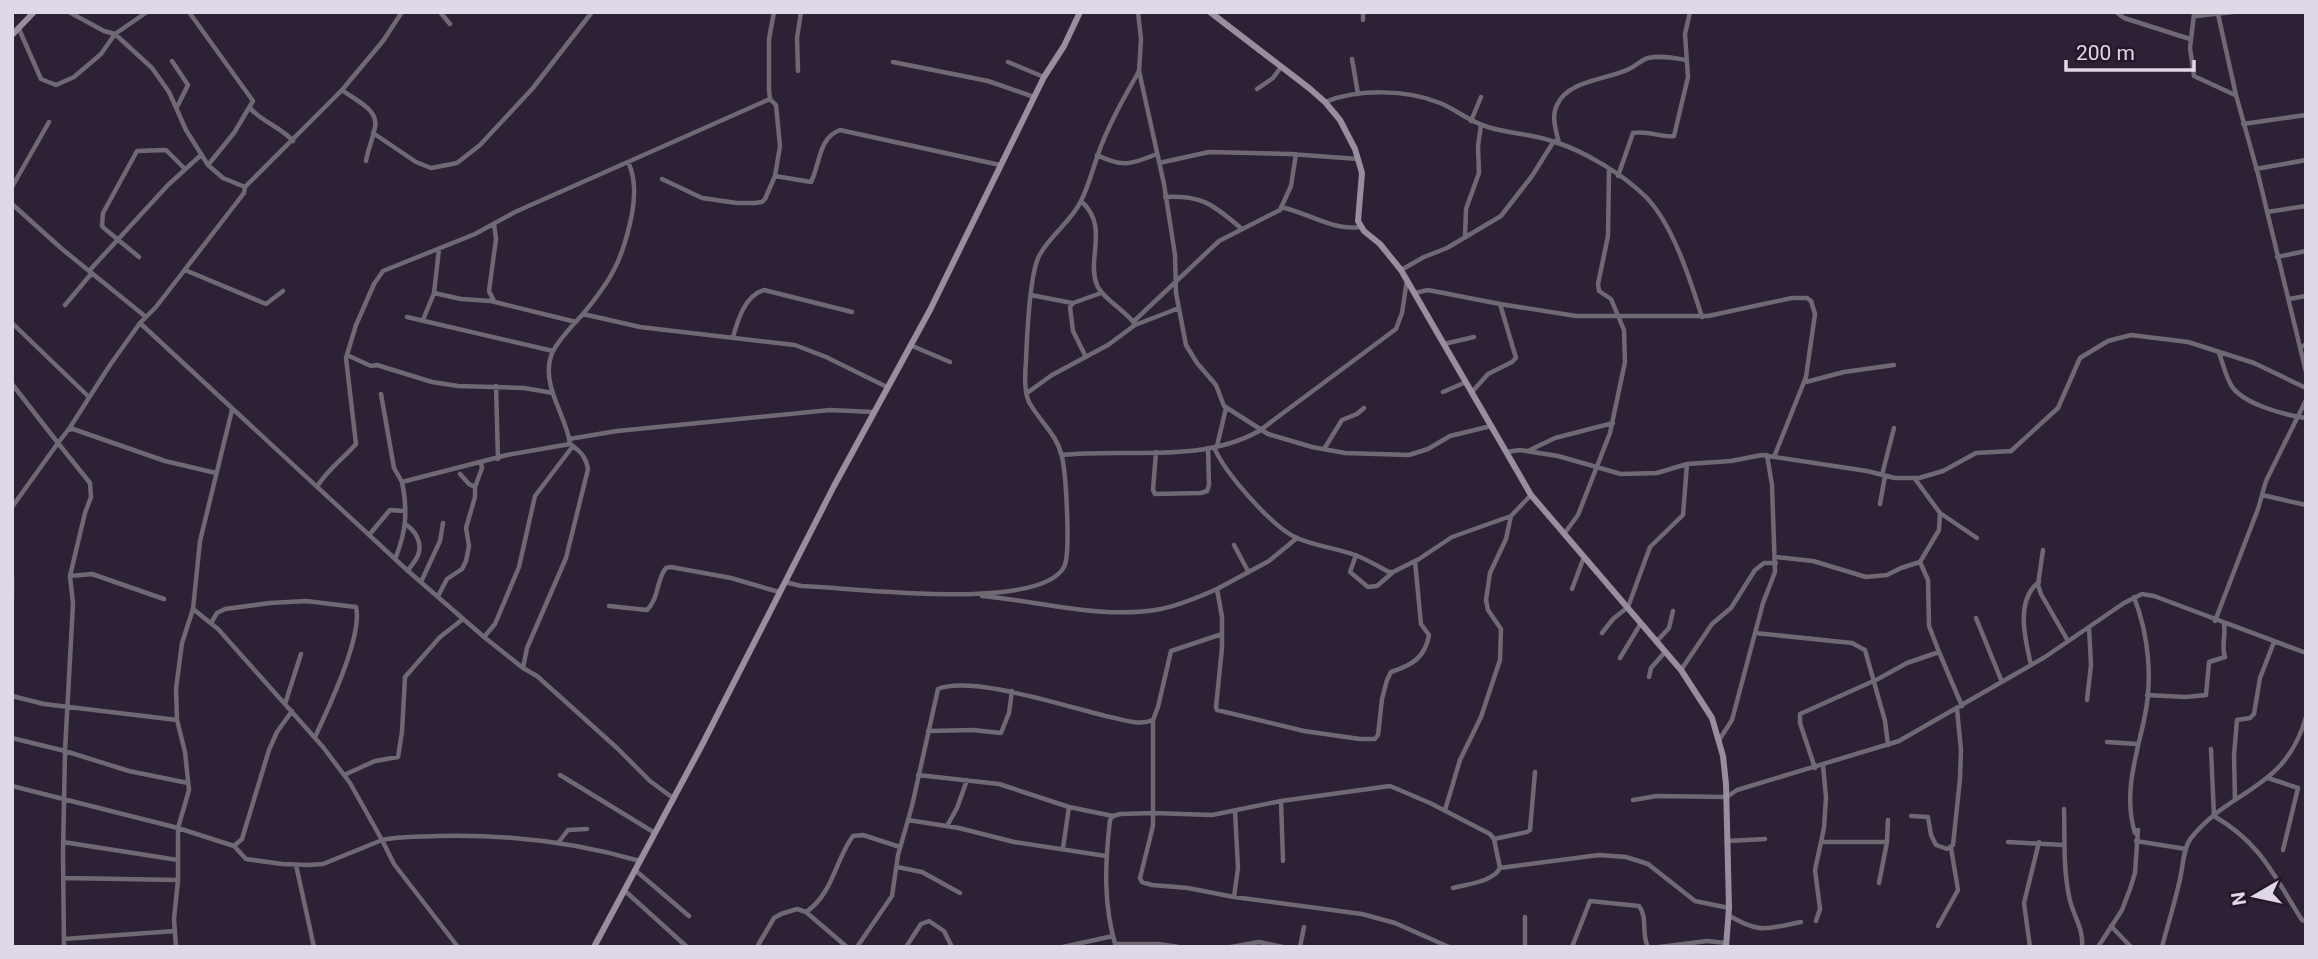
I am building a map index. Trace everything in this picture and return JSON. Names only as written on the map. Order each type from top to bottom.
[{"type":"main road","points":[[14,32],[34,12]]},
{"type":"main road","points":[[594,947],[964,242],[999,165],[1080,12]]},
{"type":"main road","points":[[1211,12],[1325,102],[1340,120],[1358,159],[1362,181],[1358,215],[1361,227],[1392,257],[1407,279],[1531,495],[1681,670],[1704,703],[1716,725],[1726,784],[1729,911],[1726,945]]},
{"type":"street","points":[[69,12],[115,34],[152,68],[169,92],[186,131],[208,165],[223,178],[245,187]]},
{"type":"street","points":[[14,32],[41,79],[56,85],[64,83],[85,68],[110,44],[115,34],[147,12]]},
{"type":"street","points":[[189,12],[253,102],[234,133],[208,165]]},
{"type":"street","points":[[12,507],[140,323],[185,270],[239,200],[245,187],[342,90],[383,41],[402,12]]},
{"type":"street","points":[[440,12],[450,24]]},
{"type":"street","points":[[373,133],[416,162],[431,168],[457,163],[480,145],[533,88],[592,12]]},
{"type":"street","points":[[663,179],[702,198],[755,203],[765,199],[775,176],[780,146],[776,105],[770,99],[769,39],[774,12]]},
{"type":"street","points":[[798,71],[797,38],[801,12]]},
{"type":"street","points":[[1138,12],[1141,39],[1139,71],[1175,255],[1175,285],[1179,308],[1189,352],[1216,384],[1226,408],[1259,430],[1345,453],[1409,456],[1450,436],[1491,426]]},
{"type":"street","points":[[1363,12],[1363,20]]},
{"type":"street","points":[[1618,176],[1633,133],[1649,132],[1674,136],[1688,77],[1685,34],[1690,12]]},
{"type":"street","points":[[2116,12],[2124,18],[2190,39]]},
{"type":"street","points":[[2233,12],[2194,13],[2190,39],[2194,76],[2236,95]]},
{"type":"street","points":[[2218,14],[2306,372]]},
{"type":"street","points":[[1401,270],[1501,216],[1557,142],[1554,118],[1562,96],[1579,86],[1629,69],[1647,58],[1686,60]]},
{"type":"street","points":[[1352,59],[1358,94]]},
{"type":"street","points":[[172,61],[188,85],[177,108]]},
{"type":"street","points":[[893,62],[988,80],[1034,97]]},
{"type":"street","points":[[1008,62],[1044,77]]},
{"type":"street","points":[[1257,89],[1273,78],[1281,67]]},
{"type":"street","points":[[971,596],[1036,586],[1052,579],[1063,569],[1067,558],[1062,455],[1048,426],[1028,401],[1025,364],[1031,295],[1038,258],[1081,201],[1106,132],[1139,71]]},
{"type":"street","points":[[342,90],[371,111],[376,124],[366,161]]},
{"type":"street","points":[[1325,102],[1340,96],[1358,94],[1396,94],[1425,99],[1439,103],[1481,125],[1557,142],[1593,159],[1646,197],[1656,210],[1693,285],[1702,317]]},
{"type":"street","points":[[1471,121],[1481,97]]},
{"type":"street","points":[[317,487],[322,477],[340,463],[356,444],[347,355],[356,325],[374,284],[383,271],[439,249],[770,99]]},
{"type":"street","points":[[250,108],[293,141]]},
{"type":"street","points":[[2244,124],[2306,115]]},
{"type":"street","points":[[12,187],[49,122]]},
{"type":"street","points":[[1465,237],[1465,209],[1479,173],[1478,146],[1481,125]]},
{"type":"street","points":[[775,176],[811,182],[826,141],[831,134],[840,130],[999,165]]},
{"type":"street","points":[[139,257],[102,226],[103,213],[134,154],[141,150],[166,150],[185,169]]},
{"type":"street","points":[[1159,163],[1209,152],[1358,159]]},
{"type":"street","points":[[1097,155],[1119,164],[1128,164],[1157,154]]},
{"type":"street","points":[[1027,393],[1052,375],[1108,345],[1175,285],[1208,250],[1241,228],[1273,215],[1281,207],[1291,186],[1296,154]]},
{"type":"street","points":[[65,305],[117,240],[201,155]]},
{"type":"street","points":[[2256,169],[2306,160]]},
{"type":"street","points":[[523,668],[527,648],[566,558],[588,469],[582,453],[571,443],[553,393],[549,368],[553,351],[613,275],[627,241],[635,185],[628,162]]},
{"type":"street","points":[[1563,534],[1578,516],[1613,423],[1626,346],[1611,299],[1599,291],[1598,284],[1608,236],[1609,170]]},
{"type":"street","points":[[1165,197],[1179,196],[1208,202],[1241,228]]},
{"type":"street","points":[[1081,201],[1089,208],[1095,230],[1097,246],[1094,273],[1101,293],[1121,308],[1134,323]]},
{"type":"street","points":[[12,204],[146,317]]},
{"type":"street","points":[[2267,212],[2306,206]]},
{"type":"street","points":[[1281,207],[1307,214],[1337,227],[1361,227]]},
{"type":"street","points":[[494,223],[496,239],[489,291],[495,302]]},
{"type":"street","points":[[423,320],[433,293],[439,249]]},
{"type":"street","points":[[2277,257],[2306,251]]},
{"type":"street","points":[[185,270],[266,304],[283,291]]},
{"type":"street","points":[[1062,455],[1156,452],[1213,447],[1245,439],[1396,329],[1402,313],[1407,279]]},
{"type":"street","points":[[733,337],[741,312],[758,292],[764,290],[852,312]]},
{"type":"street","points":[[1415,293],[1428,290],[1566,315],[1618,316],[1702,317],[1792,298],[1807,298],[1811,301],[1815,314],[1805,382],[1774,457]]},
{"type":"street","points":[[433,293],[495,302],[576,322]]},
{"type":"street","points":[[1031,295],[1073,303],[1101,293]]},
{"type":"street","points":[[2289,299],[2306,296]]},
{"type":"street","points":[[1073,303],[1070,311],[1071,324],[1086,356]]},
{"type":"street","points":[[1443,392],[1480,382],[1516,358],[1500,304]]},
{"type":"street","points":[[1134,323],[1179,308]]},
{"type":"street","points":[[583,314],[640,327],[795,345],[826,356],[887,387]]},
{"type":"street","points":[[407,317],[553,351]]},
{"type":"street","points":[[12,323],[89,397]]},
{"type":"street","points":[[140,323],[408,571],[484,637],[537,676],[650,781],[673,798]]},
{"type":"street","points":[[1505,452],[1529,451],[1621,474],[1647,475],[1687,464],[1767,455],[1914,479],[1936,474],[1976,453],[2011,451],[2058,408],[2080,358],[2108,341],[2131,335],[2188,342],[2254,363],[2306,388]]},
{"type":"street","points":[[1444,344],[1474,337]]},
{"type":"street","points":[[2300,348],[2306,344]]},
{"type":"street","points":[[910,345],[950,362]]},
{"type":"street","points":[[2218,352],[2231,385],[2240,396],[2306,418]]},
{"type":"street","points":[[347,355],[371,366],[377,365],[432,382],[553,393]]},
{"type":"street","points":[[1805,382],[1844,372],[1894,365]]},
{"type":"street","points":[[12,384],[90,483],[91,497],[69,576],[73,604],[65,751],[64,947]]},
{"type":"street","points":[[496,386],[498,459]]},
{"type":"street","points":[[381,394],[394,468],[402,482],[405,499],[404,537],[395,559]]},
{"type":"street","points":[[2215,621],[2266,481],[2306,400]]},
{"type":"street","points":[[1156,452],[1155,494],[1201,494],[1208,491],[1213,447],[1226,408]]},
{"type":"street","points":[[1324,449],[1342,420],[1364,408]]},
{"type":"street","points":[[176,947],[178,828],[189,790],[185,752],[177,720],[176,689],[183,643],[193,609],[200,541],[232,409]]},
{"type":"street","points":[[402,482],[617,431],[789,413],[830,410],[873,412]]},
{"type":"street","points":[[1529,451],[1555,438],[1613,423]]},
{"type":"street","points":[[1880,504],[1883,475],[1894,428]]},
{"type":"street","points":[[68,430],[79,430],[165,461],[216,473]]},
{"type":"street","points":[[484,637],[495,624],[519,567],[535,496],[571,443]]},
{"type":"street","points":[[1213,447],[1238,484],[1277,525],[1297,538],[1356,555],[1393,572]]},
{"type":"street","points":[[1719,740],[1732,720],[1755,633],[1776,572],[1772,485],[1767,455]]},
{"type":"street","points":[[438,596],[447,579],[462,569],[466,561],[466,528],[481,463]]},
{"type":"street","points":[[1602,633],[1613,619],[1628,607],[1650,547],[1683,516],[1687,464]]},
{"type":"street","points":[[460,474],[475,487]]},
{"type":"street","points":[[1914,479],[1940,513],[1977,537]]},
{"type":"street","points":[[1356,555],[1350,572],[1368,587],[1377,586],[1393,572],[1452,537],[1511,516],[1531,495]]},
{"type":"street","points":[[2262,495],[2306,505]]},
{"type":"street","points":[[369,535],[390,510],[404,510]]},
{"type":"street","points":[[1681,670],[1712,624],[1731,608],[1755,570],[1763,563],[1776,560],[1813,561],[1866,577],[1887,575],[1920,562],[1939,530],[1940,513]]},
{"type":"street","points":[[1444,810],[1460,760],[1481,718],[1500,660],[1501,629],[1488,610],[1486,600],[1490,573],[1506,539],[1511,516]]},
{"type":"street","points":[[421,582],[440,541],[443,523]]},
{"type":"street","points":[[405,524],[415,532],[420,548],[408,571]]},
{"type":"street","points":[[785,583],[971,596],[1134,612],[1176,605],[1217,590],[1269,561],[1297,538]]},
{"type":"street","points":[[1234,545],[1248,571]]},
{"type":"street","points":[[2043,550],[2039,582],[2041,594],[2067,641]]},
{"type":"street","points":[[1572,589],[1584,557]]},
{"type":"street","points":[[1217,590],[1222,634],[1217,710],[1304,731],[1375,739],[1391,672],[1416,662],[1428,643],[1429,635],[1421,624],[1415,561]]},
{"type":"street","points":[[1920,562],[1928,580],[1929,626],[1960,707],[1961,779],[1951,848],[1958,890],[1938,926]]},
{"type":"street","points":[[609,606],[647,610],[652,606],[662,573],[671,567],[711,573],[779,592]]},
{"type":"street","points":[[69,576],[92,574],[164,599]]},
{"type":"street","points":[[12,576],[12,599]]},
{"type":"street","points":[[2031,665],[2024,624],[2028,593],[2039,582]]},
{"type":"street","points":[[1633,800],[1657,796],[1727,797],[1737,790],[1899,741],[2031,665],[2134,597],[2147,594],[2306,653]]},
{"type":"street","points":[[2098,947],[2122,909],[2135,873],[2138,830],[2135,833],[2131,803],[2132,769],[2144,722],[2148,645],[2134,597]]},
{"type":"street","points":[[211,623],[217,613],[225,609],[270,603],[306,601],[356,607],[357,618],[351,646],[315,737]]},
{"type":"street","points":[[193,609],[211,623],[315,737],[344,775],[394,864],[458,947]]},
{"type":"street","points":[[1656,642],[1669,628],[1673,611]]},
{"type":"street","points":[[1976,618],[2002,682]]},
{"type":"street","points":[[344,775],[375,761],[398,757],[405,677],[440,637],[463,619]]},
{"type":"street","points":[[1620,658],[1641,623]]},
{"type":"street","points":[[2147,695],[2206,695],[2209,662],[2225,657],[2222,649],[2226,635],[2224,624]]},
{"type":"street","points":[[2087,700],[2091,665],[2089,627]]},
{"type":"street","points":[[1755,633],[1852,643],[1865,650],[1885,721],[1888,745]]},
{"type":"street","points":[[1222,634],[1171,651],[1153,719],[1153,813],[1150,840],[1140,878],[1142,883],[1362,914],[1395,923],[1449,947]]},
{"type":"street","points":[[2235,800],[2234,755],[2237,720],[2250,718],[2254,714],[2260,678],[2274,642]]},
{"type":"street","points":[[1649,677],[1651,668],[1665,652]]},
{"type":"street","points":[[1815,768],[1800,723],[1800,714],[1908,663],[1939,652]]},
{"type":"street","points":[[285,705],[301,654]]},
{"type":"street","points":[[857,947],[890,902],[894,890],[900,847],[936,695],[941,688],[969,687],[1012,691],[1131,722],[1142,723],[1153,719]]},
{"type":"street","points":[[928,732],[973,730],[1001,733],[1009,713],[1012,691]]},
{"type":"street","points":[[12,696],[44,704],[177,720]]},
{"type":"street","points":[[234,846],[242,839],[276,732],[292,711]]},
{"type":"street","points":[[2162,947],[2189,841],[2214,816],[2268,778],[2291,755],[2306,717]]},
{"type":"street","points":[[12,738],[130,771],[188,783]]},
{"type":"street","points":[[2107,742],[2137,744]]},
{"type":"street","points":[[2211,749],[2214,816]]},
{"type":"street","points":[[1816,921],[1820,909],[1815,870],[1826,797],[1823,765]]},
{"type":"street","points":[[1494,839],[1530,830],[1535,772]]},
{"type":"street","points":[[560,775],[655,833]]},
{"type":"street","points":[[919,775],[999,784],[1069,807],[1113,816],[1153,813],[1212,815],[1390,786],[1478,826],[1494,839],[1500,868],[1497,873],[1453,887]]},
{"type":"street","points":[[2268,778],[2298,788],[2283,850]]},
{"type":"street","points":[[947,826],[967,780]]},
{"type":"street","points":[[1726,784],[1730,789],[1737,790]]},
{"type":"street","points":[[12,786],[178,828],[234,846],[246,859],[323,864],[382,840],[480,836],[558,843],[602,850],[640,861]]},
{"type":"street","points":[[1280,802],[1283,861]]},
{"type":"street","points":[[1063,848],[1069,807]]},
{"type":"street","points":[[2064,808],[2068,892],[2074,916],[2084,934],[2082,947]]},
{"type":"street","points":[[1234,897],[1238,868],[1235,811]]},
{"type":"street","points":[[1911,816],[1927,815],[1933,841],[1944,849],[1951,848]]},
{"type":"street","points":[[1113,816],[1110,820],[1106,856],[1106,891],[1116,945],[1158,944],[1179,947]]},
{"type":"street","points":[[2214,816],[2248,841],[2279,879],[2305,923]]},
{"type":"street","points":[[908,820],[1014,842],[1106,856]]},
{"type":"street","points":[[1879,883],[1887,842],[1888,820]]},
{"type":"street","points":[[558,843],[568,830],[587,829]]},
{"type":"street","points":[[806,912],[817,904],[825,892],[853,836],[863,835],[900,847]]},
{"type":"street","points":[[1728,841],[1765,839]]},
{"type":"street","points":[[2136,841],[2186,849]]},
{"type":"street","points":[[63,842],[178,860]]},
{"type":"street","points":[[1821,842],[1887,842]]},
{"type":"street","points":[[2008,842],[2064,845]]},
{"type":"street","points":[[2030,947],[2024,903],[2039,842]]},
{"type":"street","points":[[1500,868],[1600,855],[1626,857],[1648,864],[1695,901],[1729,911],[1755,928],[1780,927],[1801,922]]},
{"type":"street","points":[[296,864],[314,947]]},
{"type":"street","points":[[897,867],[922,872],[960,893]]},
{"type":"street","points":[[635,870],[690,916]]},
{"type":"street","points":[[64,878],[178,880]]},
{"type":"street","points":[[624,890],[687,947]]},
{"type":"street","points":[[1572,947],[1588,905],[1595,900],[1639,906],[1642,909],[1644,936],[1648,947]]},
{"type":"street","points":[[757,947],[774,918],[797,909],[806,912],[847,947]]},
{"type":"street","points":[[1525,918],[1525,947]]},
{"type":"street","points":[[905,947],[921,924],[929,921],[944,931],[952,947]]},
{"type":"street","points":[[2111,926],[2132,947]]},
{"type":"street","points":[[1300,947],[1304,927]]},
{"type":"street","points":[[64,939],[175,930]]},
{"type":"street","points":[[1063,947],[1113,936]]},
{"type":"street","points":[[1659,947],[1707,941],[1726,945]]},
{"type":"street","points":[[1231,947],[1259,942],[1283,947]]}]
